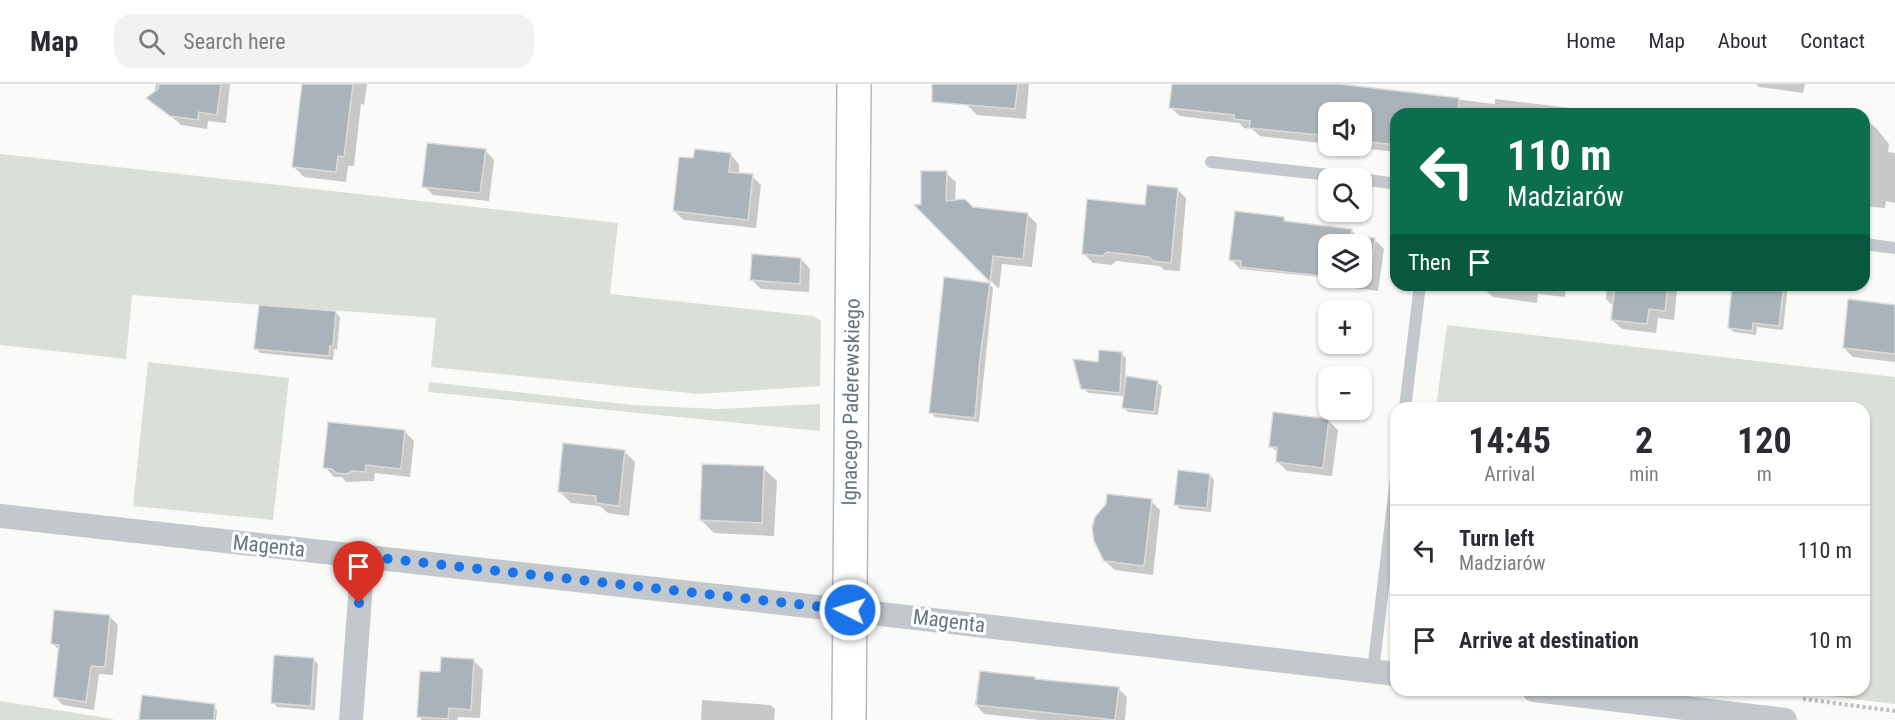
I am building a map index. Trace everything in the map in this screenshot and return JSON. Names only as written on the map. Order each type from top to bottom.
[{"type":"street","name":"Ignacego Paderewskiego","points":[[849,720],[855,84]]},
{"type":"street","name":"Magenta","points":[[0,516],[1385,672]]},
{"type":"street","points":[[351,720],[363,556]]},
{"type":"street","points":[[1614,696],[1789,709]]},
{"type":"lane","points":[[1211,162],[1318,174]]},
{"type":"lane","points":[[1372,180],[1390,183]]},
{"type":"lane","points":[[1870,245],[1895,248]]},
{"type":"lane","points":[[1406,402],[1419,291]]},
{"type":"lane","points":[[1385,672],[1390,584]]},
{"type":"path","points":[[1789,709],[1895,711]]},
{"type":"shaded area","points":[[0,154],[618,223],[610,294],[813,316],[821,321],[820,386],[698,394],[431,367],[436,318],[132,295],[126,359],[0,345]]},
{"type":"shaded area","points":[[1447,325],[1895,377],[1895,704],[1829,696],[1870,696],[1870,402],[1437,402]]},
{"type":"shaded area","points":[[148,362],[289,378],[273,520],[133,506]]},
{"type":"shaded area","points":[[429,382],[632,405],[717,409],[820,404],[820,431],[428,392]]},
{"type":"shaded area","points":[[0,701],[113,719],[113,720],[0,720]]},
{"type":"building","points":[[159,84],[221,84],[217,115],[199,112],[198,120],[170,116],[146,98],[158,89]]},
{"type":"building","points":[[302,84],[353,84],[344,157],[338,156],[336,172],[292,167]]},
{"type":"building","points":[[932,84],[1018,84],[1015,109],[932,102]]},
{"type":"building","points":[[1172,84],[1339,84],[1459,98],[1458,108],[1390,108],[1390,144],[1372,142],[1372,102],[1318,102],[1318,135],[1249,128],[1250,121],[1234,119],[1234,115],[1169,108]]},
{"type":"building","points":[[427,143],[486,149],[480,193],[422,187]]},
{"type":"building","points":[[695,149],[731,153],[729,172],[753,174],[748,220],[673,211],[679,157],[693,158]]},
{"type":"building","points":[[921,171],[947,171],[946,201],[965,199],[973,207],[1028,213],[1023,259],[993,256],[990,282],[914,205],[921,204]]},
{"type":"building","points":[[1147,185],[1178,188],[1171,263],[1153,261],[1149,257],[1107,252],[1102,256],[1082,254],[1087,199],[1145,205]]},
{"type":"building","points":[[1235,211],[1284,217],[1284,221],[1352,229],[1351,234],[1318,234],[1318,276],[1241,267],[1241,261],[1229,260]]},
{"type":"building","points":[[1372,238],[1375,238],[1372,260]]},
{"type":"building","points":[[752,254],[801,258],[800,284],[750,280]]},
{"type":"building","points":[[944,277],[990,283],[975,418],[929,413]]},
{"type":"building","points":[[1614,291],[1667,291],[1665,311],[1649,309],[1647,324],[1611,320]]},
{"type":"building","points":[[1731,291],[1783,291],[1779,326],[1753,323],[1752,331],[1728,328]]},
{"type":"building","points":[[1848,299],[1895,305],[1895,354],[1843,348]]},
{"type":"building","points":[[259,305],[336,311],[333,346],[330,346],[329,356],[254,349]]},
{"type":"building","points":[[1099,350],[1122,352],[1120,393],[1081,389],[1073,359],[1098,362]]},
{"type":"building","points":[[1126,376],[1158,381],[1154,412],[1122,408]]},
{"type":"building","points":[[1273,412],[1329,420],[1323,468],[1276,462],[1277,447],[1269,447]]},
{"type":"building","points":[[328,422],[405,430],[401,469],[366,465],[365,472],[351,471],[347,474],[323,468]]},
{"type":"building","points":[[563,443],[625,450],[619,506],[596,503],[596,496],[558,492]]},
{"type":"building","points":[[702,464],[764,466],[762,523],[700,520]]},
{"type":"building","points":[[1178,470],[1210,474],[1207,508],[1174,505]]},
{"type":"building","points":[[1107,494],[1152,499],[1144,566],[1104,561],[1094,541],[1092,528],[1095,517],[1106,504]]},
{"type":"building","points":[[54,610],[110,615],[105,667],[91,666],[86,702],[53,697],[59,645],[51,644]]},
{"type":"building","points":[[274,655],[314,658],[311,706],[271,703]]},
{"type":"building","points":[[441,657],[474,659],[471,710],[449,708],[448,719],[417,717],[420,671],[440,672]]},
{"type":"building","points":[[980,671],[1119,687],[1115,720],[976,705]]},
{"type":"building","points":[[142,695],[215,704],[214,720],[139,720]]},
{"type":"route","points":[[359,603],[363,556],[850,610]]}]
